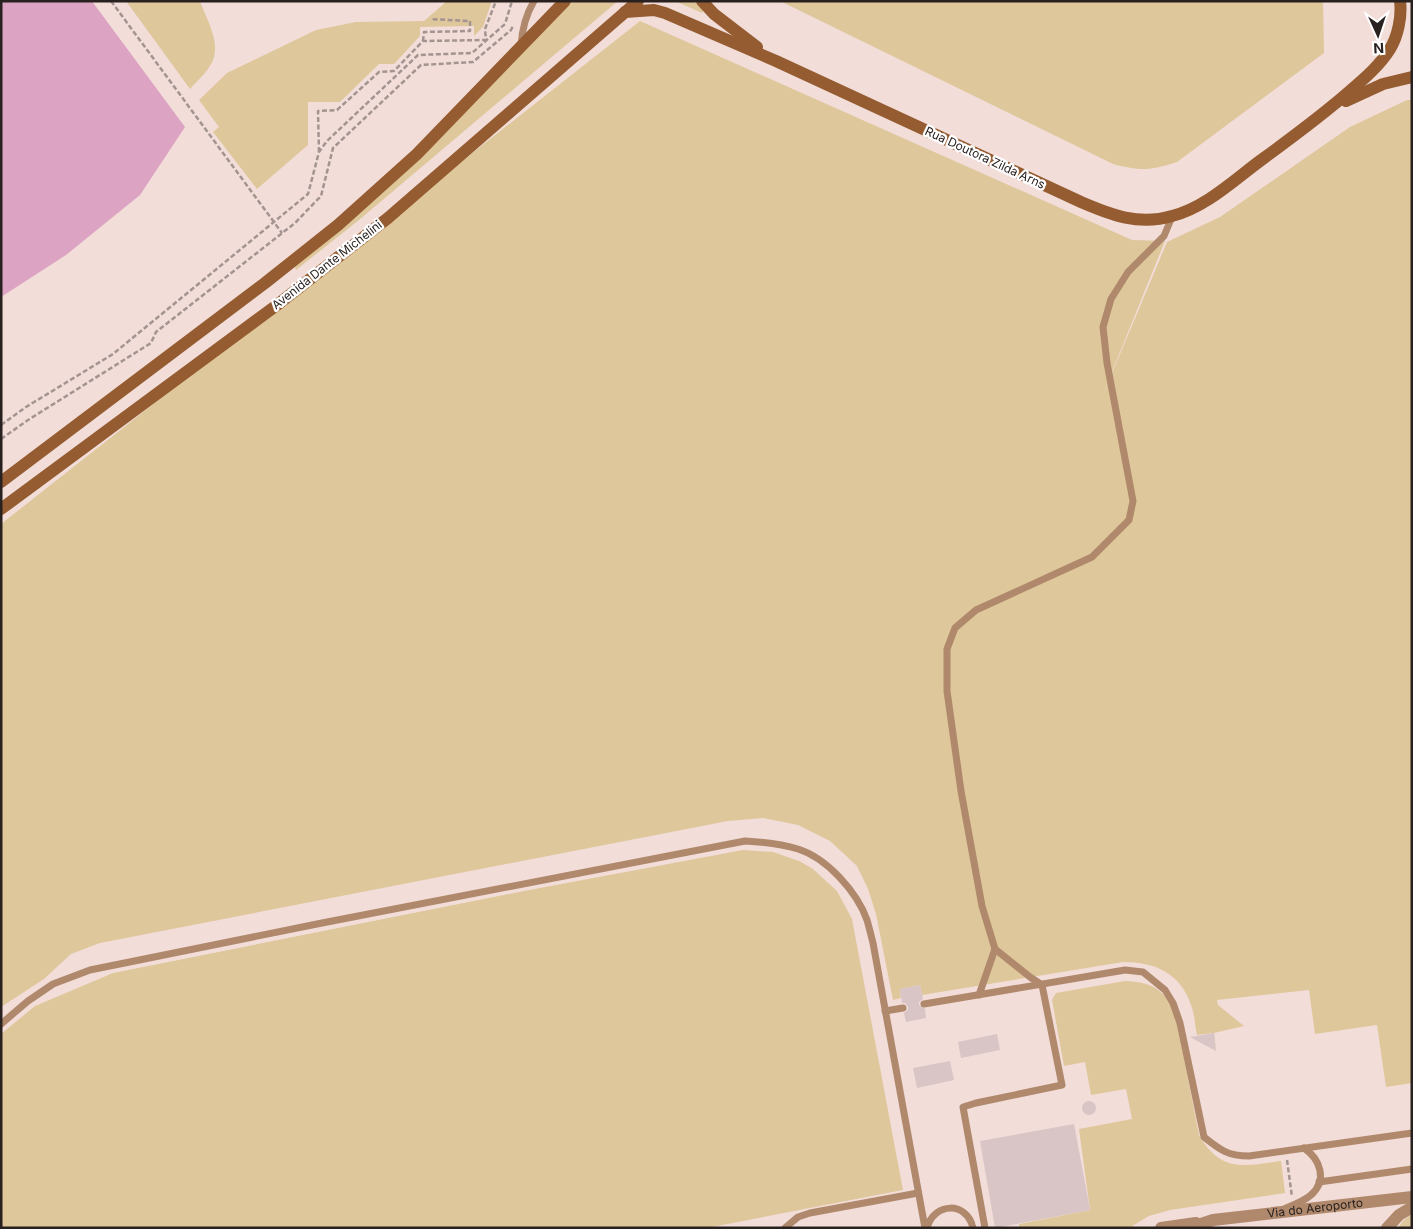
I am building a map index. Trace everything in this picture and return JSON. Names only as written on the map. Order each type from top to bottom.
[{"type":"main road","name":"Avenida Dante Michelini","points":[[1,482],[265,283],[338,225],[417,154],[565,1]]},
{"type":"main road","name":"Avenida Dante Michelini","points":[[1,509],[277,305],[388,218],[638,1]]},
{"type":"main road","points":[[702,1],[720,18],[776,61]]},
{"type":"main road","points":[[1331,108],[1370,74],[1390,48],[1396,37],[1400,1]]},
{"type":"main road","name":"Rua Doutora Zilda Arns","points":[[625,12],[654,10],[665,13],[776,61],[1102,211],[1130,220],[1158,219],[1186,212],[1207,200],[1331,108]]},
{"type":"main road","points":[[1331,108],[1383,84],[1412,77]]},
{"type":"street","name":"Via do Aeroporto","points":[[1188,1228],[1213,1220],[1412,1198]]},
{"type":"street","points":[[1387,1228],[1399,1214],[1412,1207]]},
{"type":"street","points":[[1161,1228],[1213,1220]]},
{"type":"lane","points":[[521,47],[522,29],[527,13],[534,1]]},
{"type":"lane","points":[[980,995],[995,950],[982,906],[961,791],[947,691],[947,649],[956,628],[976,610],[1092,557],[1129,520],[1133,501],[1107,363],[1103,327],[1111,299],[1128,272],[1164,236],[1172,216]]},
{"type":"lane","points":[[1,1024],[52,984],[90,970],[745,841],[776,844],[800,850],[819,859],[839,876],[854,895],[866,918],[926,1228]]},
{"type":"lane","points":[[985,1228],[963,1107],[1062,1085],[1042,984],[995,950]]},
{"type":"lane","points":[[924,1004],[1126,970],[1143,972],[1165,990],[1173,1004],[1180,1023],[1204,1137],[1225,1152],[1237,1156],[1412,1133]]},
{"type":"lane","points":[[885,1011],[903,1008]]},
{"type":"lane","points":[[1276,1213],[1311,1195],[1319,1182],[1320,1170],[1317,1161],[1312,1153],[1304,1148]]},
{"type":"lane","points":[[1319,1182],[1412,1169]]},
{"type":"lane","points":[[785,1228],[798,1217],[810,1213],[918,1193]]},
{"type":"lane","points":[[926,1228],[928,1221],[934,1214],[942,1209],[950,1208],[959,1210],[966,1215],[973,1228]]},
{"type":"path","points":[[111,1],[282,233]]},
{"type":"path","points":[[486,40],[485,29],[496,1]]},
{"type":"path","points":[[319,152],[327,141],[418,56],[472,53],[505,24],[512,1]]},
{"type":"path","points":[[1,425],[26,407],[113,354],[308,194],[319,152],[318,111],[337,110],[379,72],[394,71],[423,41],[424,32],[470,31],[470,21],[430,19]]},
{"type":"path","points":[[1,439],[151,343],[156,332],[282,233],[321,196],[333,148],[421,65],[473,62],[511,30],[514,23]]},
{"type":"path","points":[[423,41],[486,40]]},
{"type":"path","points":[[1286,1150],[1293,1205]]},
{"type":"shaded area","points":[[1,1],[92,1],[185,127],[140,195],[66,255],[1,297]]},
{"type":"shaded area","points":[[126,1],[200,1],[213,36],[215,50],[210,66],[190,89]]},
{"type":"shaded area","points":[[447,1],[492,1],[483,27],[474,36],[474,26],[420,27],[420,36],[394,64],[379,64],[340,102],[308,102],[308,145],[257,189],[213,132],[219,127],[199,100],[227,73],[316,30],[356,22],[424,21]]},
{"type":"shaded area","points":[[573,1],[618,1],[359,220],[296,270],[294,265]]},
{"type":"shaded area","points":[[675,1],[695,1],[704,10],[702,13]]},
{"type":"shaded area","points":[[780,1],[1323,1],[1324,53],[1177,162],[1159,167],[1138,169],[1113,164]]},
{"type":"shaded area","points":[[640,21],[1132,240],[1165,241],[1099,404],[1167,242],[1220,217],[1350,127],[1407,100],[1412,100],[1412,1083],[1386,1087],[1377,1025],[1315,1034],[1309,990],[1217,1000],[1218,1005],[1244,1026],[1214,1033],[1216,1051],[1213,1033],[1197,1035],[1193,1011],[1182,986],[1166,972],[1146,964],[1123,962],[922,995],[920,985],[900,989],[901,998],[893,1000],[876,914],[868,889],[857,866],[830,841],[798,825],[763,818],[728,821],[100,943],[71,954],[44,979],[1,1007],[1,524]]},
{"type":"shaded area","points":[[743,850],[773,852],[799,861],[813,869],[837,891],[852,919],[903,1190],[707,1228],[1,1228],[1,1034],[35,1006],[113,973],[524,891]]},
{"type":"shaded area","points":[[1125,981],[1143,983],[1156,988],[1171,1004],[1175,1012],[1199,1135],[1207,1147],[1216,1156],[1234,1164],[1244,1165],[1281,1161],[1285,1193],[1170,1210],[1149,1216],[1129,1228],[1019,1228],[1019,1224],[1090,1210],[1079,1129],[1132,1119],[1126,1089],[1091,1095],[1085,1062],[1064,1066],[1052,1000],[1056,993]]},
{"type":"shaded area","points":[[1412,1214],[1412,1228],[1398,1228],[1403,1221]]},
{"type":"pier","points":[[92,1],[96,1],[187,125],[187,129]]},
{"type":"building","points":[[920,985],[923,999],[919,1002],[919,1005],[925,1009],[926,1018],[906,1022],[904,1013],[908,1010],[908,1007],[905,1003],[902,1003],[900,989]]},
{"type":"building","points":[[1214,1033],[1216,1051],[1190,1037]]},
{"type":"building","points":[[997,1034],[1000,1050],[961,1058],[958,1042]]},
{"type":"building","points":[[950,1061],[954,1080],[917,1088],[913,1068]]},
{"type":"building","points":[[1089,1101],[1094,1103],[1096,1108],[1094,1113],[1089,1115],[1084,1113],[1082,1108],[1084,1103]]},
{"type":"building","points":[[1074,1124],[1090,1210],[995,1228],[980,1141]]}]
